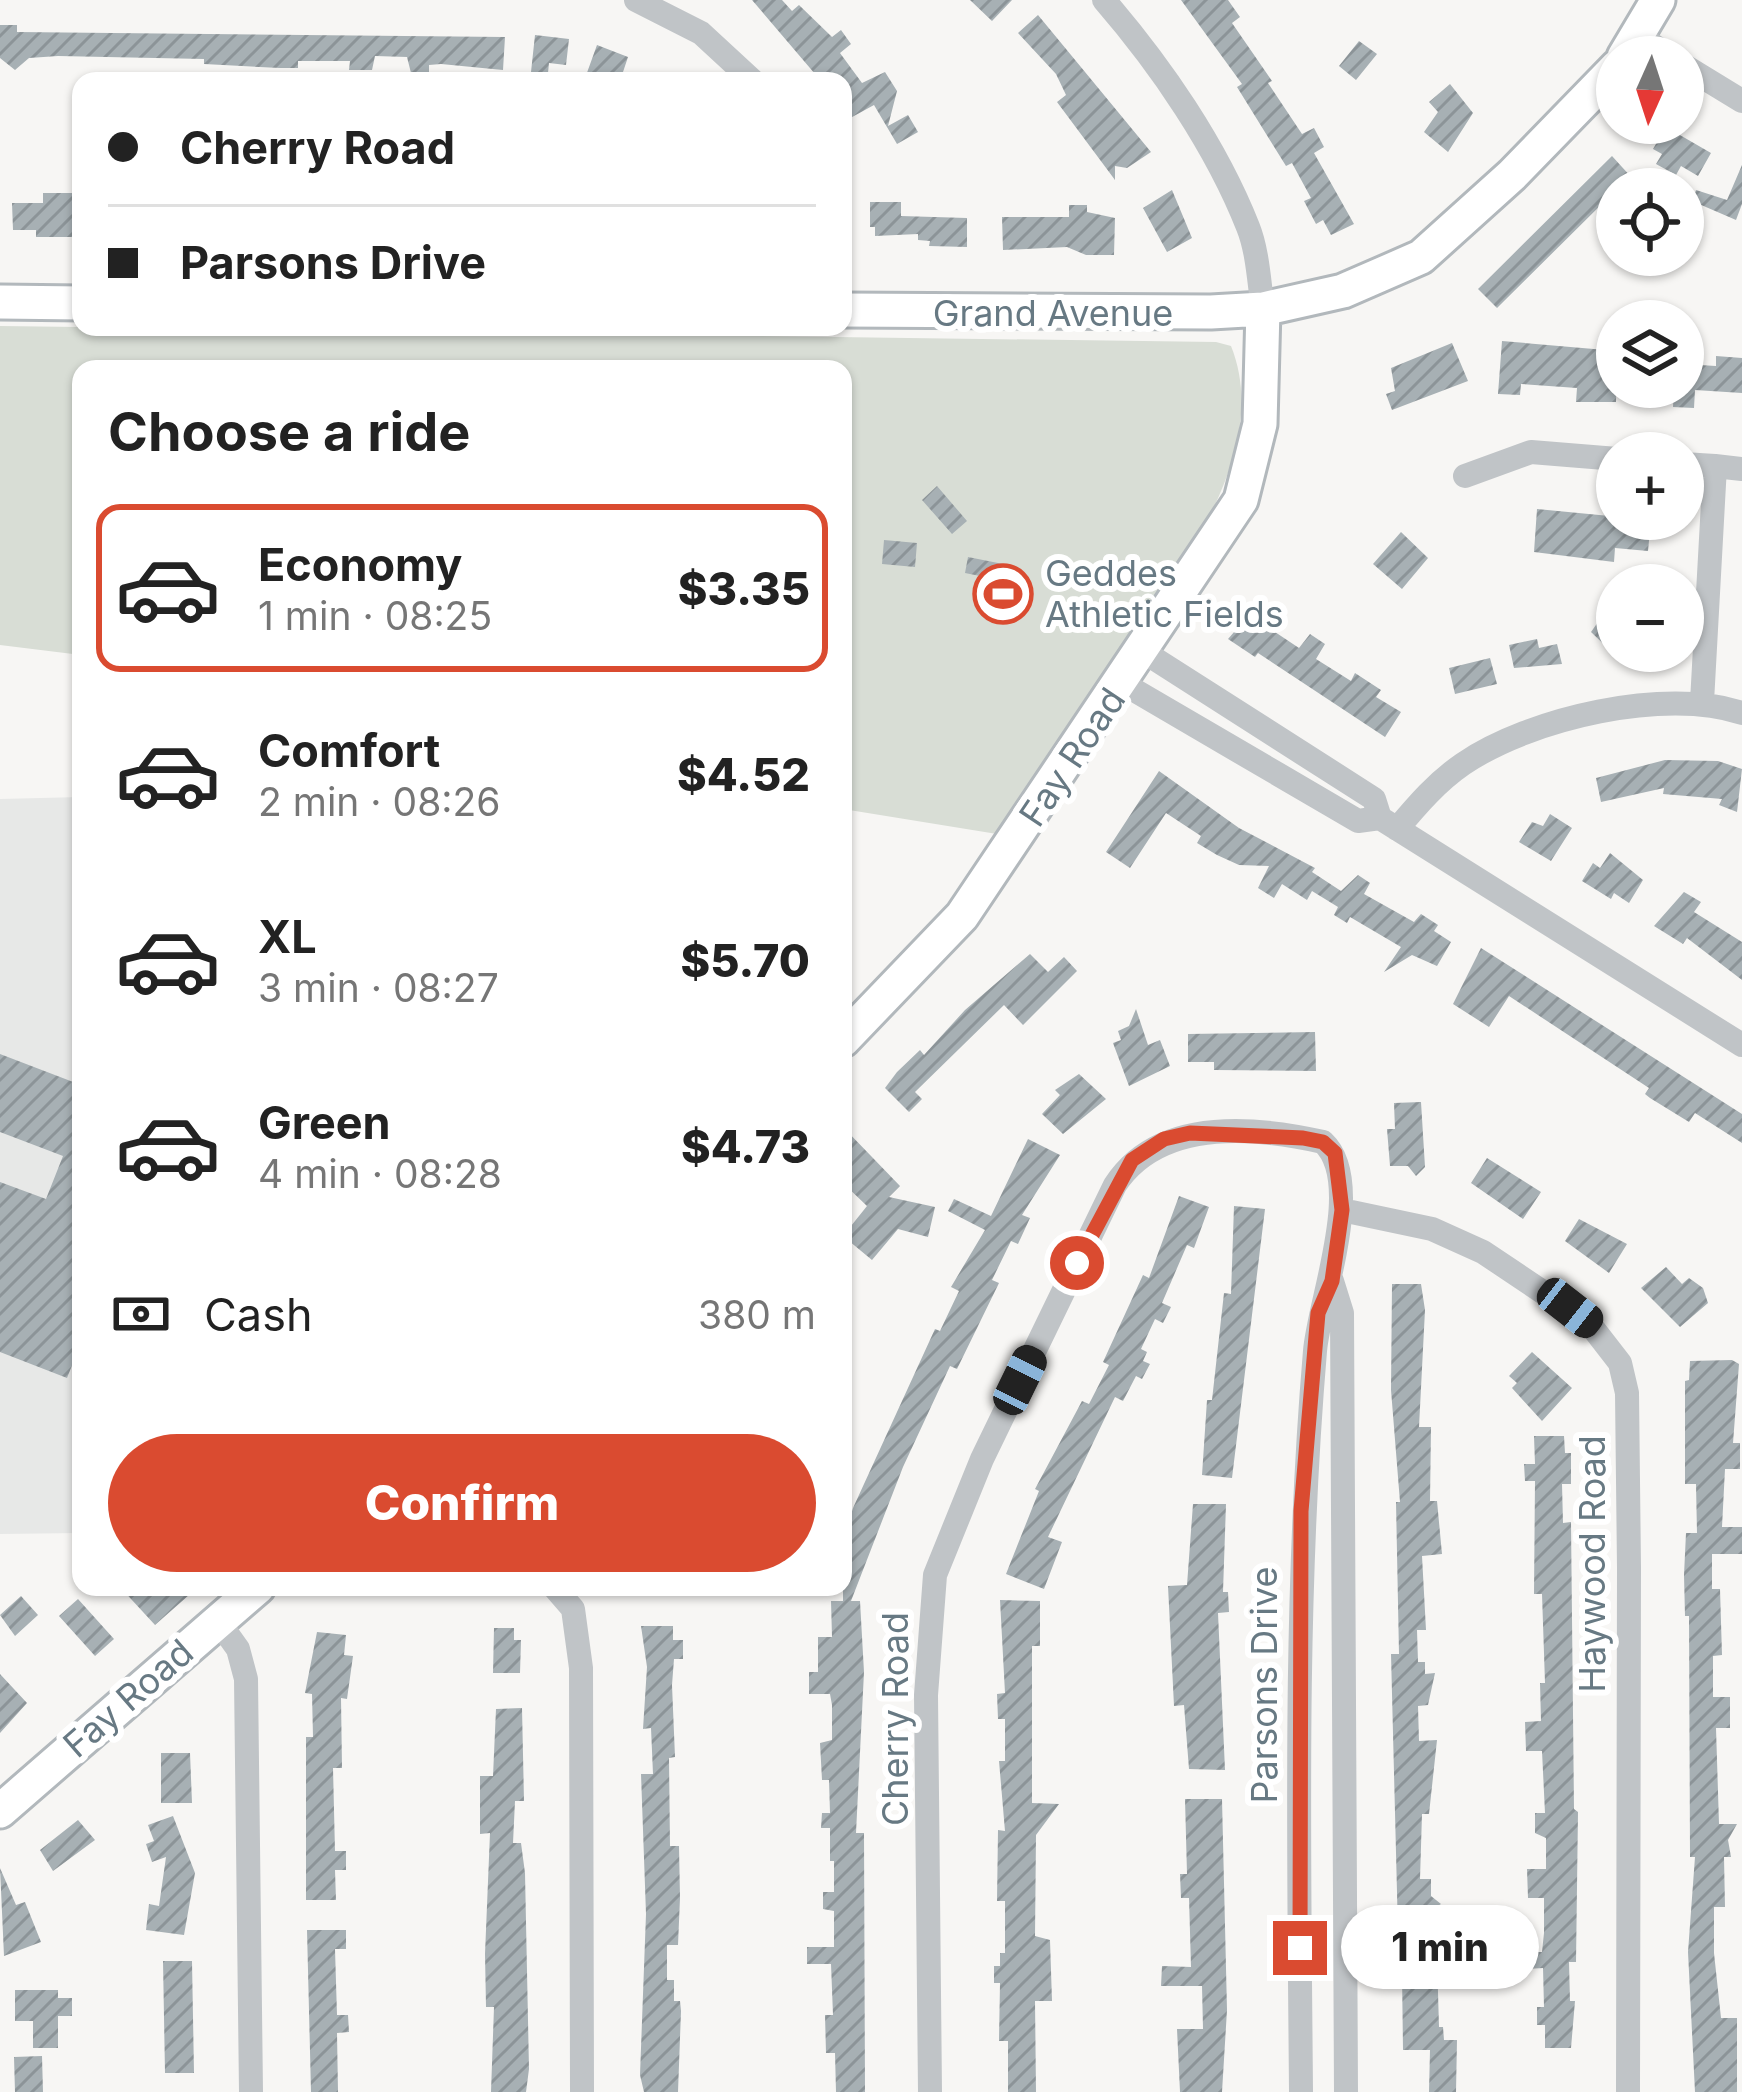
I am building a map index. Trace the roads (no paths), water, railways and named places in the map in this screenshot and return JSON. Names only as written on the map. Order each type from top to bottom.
[{"type":"street","points":[[635,0],[701,33],[742,72]]},
{"type":"street","points":[[1105,0],[1140,42],[1220,167],[1250,232],[1263,310],[1342,291],[1421,257],[1512,175],[1596,89]]},
{"type":"street","points":[[1638,36],[1658,0]]},
{"type":"street","points":[[1704,78],[1742,101]]},
{"type":"street","points":[[0,302],[72,303]]},
{"type":"street","name":"Grand Avenue","points":[[852,310],[990,315],[1263,310]]},
{"type":"street","name":"Fay Road","points":[[852,1031],[962,916],[1144,652],[1241,500],[1260,424],[1263,310]]},
{"type":"street","points":[[1465,476],[1532,452],[1596,457]]},
{"type":"street","points":[[1704,465],[1742,469]]},
{"type":"street","points":[[1702,702],[1715,466]]},
{"type":"street","points":[[1144,652],[1374,799],[1389,824]]},
{"type":"street","points":[[1122,683],[1358,821],[1389,824],[1742,1045]]},
{"type":"street","points":[[1389,824],[1468,760],[1526,735],[1627,706],[1702,702],[1742,713]]},
{"type":"street","name":"Cherry Road","points":[[930,2092],[929,1608],[948,1538],[982,1459],[1132,1160],[1164,1139],[1190,1133],[1323,1142],[1335,1153],[1342,1210]]},
{"type":"street","name":"Parsons Drive","points":[[1300,2092],[1300,1590],[1318,1313],[1332,1281],[1342,1210]]},
{"type":"street","name":"Haywood Road","points":[[1342,1210],[1432,1229],[1483,1252],[1589,1323],[1620,1363],[1627,1393],[1630,1568],[1628,2092]]},
{"type":"street","name":"Parsons Drive","points":[[1332,1281],[1342,1312],[1346,2092]]},
{"type":"street","points":[[1300,1590],[1344,1587]]},
{"type":"street","name":"Fay Road","points":[[0,1811],[247,1596]]},
{"type":"street","points":[[561,1596],[573,1610],[581,1668],[582,2092]]},
{"type":"street","points":[[218,1621],[238,1649],[245,1679],[251,2092]]},
{"type":"place","name":"Geddes Athletic Fields","points":[[1003,594]]}]
